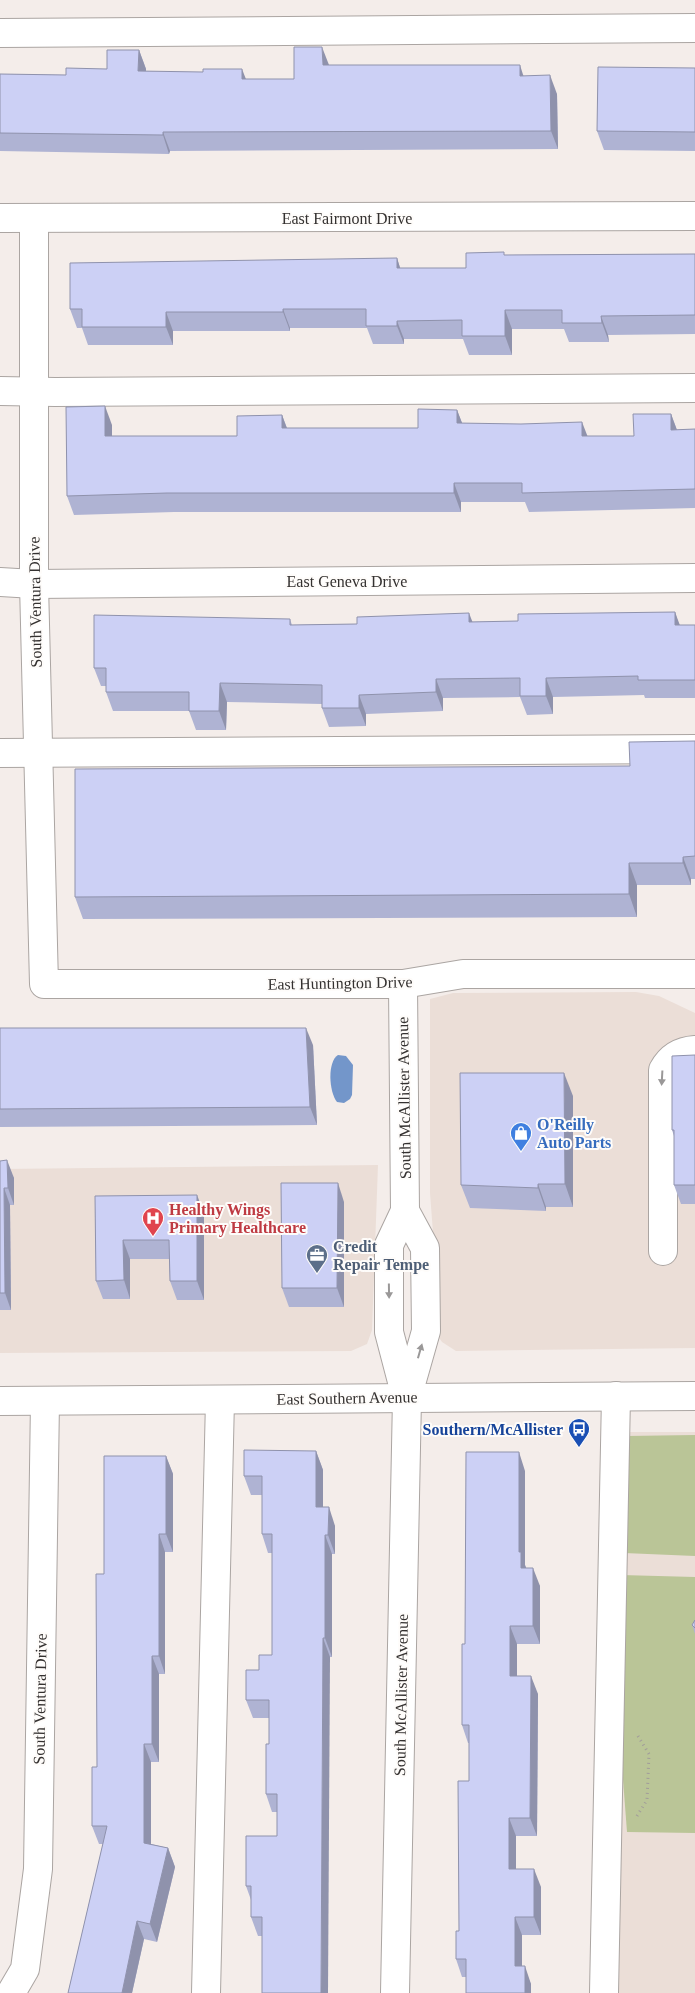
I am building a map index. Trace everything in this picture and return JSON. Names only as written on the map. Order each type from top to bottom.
[{"type":"street","points":[[0,33],[695,28]]},
{"type":"street","name":"East Fairmont Drive","points":[[0,218],[695,216]]},
{"type":"street","name":"South Ventura Drive","points":[[34,219],[34,584],[44,984]]},
{"type":"street","points":[[0,391],[695,388]]},
{"type":"street","name":"East Geneva Drive","points":[[0,582],[34,584],[695,578]]},
{"type":"street","points":[[0,753],[695,749]]},
{"type":"street","name":"East Huntington Drive","points":[[44,984],[404,984],[463,974],[695,974]]},
{"type":"street","name":"South McAllister Avenue","points":[[404,984],[405,1211],[389,1245],[389,1332],[407,1398]]},
{"type":"street","points":[[662,1251],[662,1070],[667,1062],[676,1055],[685,1051],[695,1050]]},
{"type":"street","name":"South McAllister Avenue","points":[[395,1993],[407,1398],[426,1331],[425,1248],[405,1211]]},
{"type":"street","points":[[604,1993],[616,1396]]},
{"type":"street","name":"East Southern Avenue","points":[[0,1401],[695,1396]]},
{"type":"street","points":[[206,1993],[220,1400]]},
{"type":"street","name":"South Ventura Drive","points":[[11,1993],[25,1969],[38,1869],[45,1401]]},
{"type":"shaded area","points":[[636,992],[659,996],[695,1013],[695,1348],[456,1351],[442,1342],[435,1332],[434,1246],[430,1193],[430,999],[453,993]]},
{"type":"shaded area","points":[[378,1165],[372,1330],[367,1344],[351,1351],[0,1353],[0,1169]]},
{"type":"shaded area","points":[[616,1432],[695,1432],[695,1993],[604,1993]]},
{"type":"green space","points":[[695,1435],[695,1556],[624,1553],[626,1436]]},
{"type":"green space","points":[[621,1575],[695,1577],[695,1833],[627,1832],[620,1740]]},
{"type":"water","points":[[338,1055],[346,1056],[353,1065],[352,1095],[344,1103],[337,1102],[334,1097],[330,1077],[332,1064]]},
{"type":"building","points":[[294,47],[322,47],[323,65],[520,65],[520,76],[550,75],[551,131],[163,132],[163,135],[0,133],[0,74],[66,75],[66,68],[107,69],[107,50],[139,50],[138,71],[203,72],[203,69],[242,69],[242,79],[294,79]]},
{"type":"building","points":[[598,67],[695,68],[695,132],[597,131]]},
{"type":"building","points":[[504,252],[504,255],[695,254],[695,315],[601,316],[602,323],[562,323],[562,310],[505,310],[505,336],[462,336],[462,320],[397,321],[397,326],[366,326],[366,309],[283,309],[283,312],[166,312],[166,327],[82,327],[82,309],[70,309],[70,263],[397,258],[397,268],[466,268],[466,253]]},
{"type":"building","points":[[105,406],[105,436],[237,436],[237,416],[282,415],[282,428],[418,428],[418,409],[457,410],[457,423],[521,424],[582,422],[582,436],[634,436],[633,414],[671,414],[671,430],[695,429],[695,489],[522,493],[522,483],[454,483],[454,493],[167,493],[67,496],[66,407]]},
{"type":"building","points":[[675,612],[675,625],[695,625],[695,680],[638,680],[638,676],[546,678],[546,696],[520,696],[520,678],[436,679],[436,692],[359,695],[359,708],[322,708],[322,685],[220,683],[219,711],[189,711],[189,692],[106,692],[106,668],[94,668],[94,615],[290,619],[290,625],[357,624],[357,617],[469,613],[469,622],[518,621],[518,614]]},
{"type":"building","points":[[695,741],[695,856],[683,857],[683,863],[629,863],[629,894],[75,897],[75,769],[630,766],[629,742]]},
{"type":"building","points":[[0,1028],[306,1028],[310,1107],[0,1109]]},
{"type":"building","points":[[695,1055],[695,1185],[674,1185],[672,1056]]},
{"type":"building","name":"O'Reilly Auto Parts","points":[[460,1073],[564,1073],[565,1184],[538,1184],[538,1188],[461,1185]]},
{"type":"building","points":[[7,1160],[8,1188],[4,1188],[5,1293],[0,1293],[0,1161]]},
{"type":"building","name":"Credit Repair Tempe","points":[[281,1183],[338,1183],[337,1288],[282,1288]]},
{"type":"building","name":"Healthy Wings Primary Healthcare","points":[[197,1195],[197,1281],[170,1281],[169,1240],[123,1240],[124,1280],[96,1281],[95,1196]]},
{"type":"building","points":[[244,1450],[316,1451],[316,1507],[329,1507],[328,1535],[325,1535],[325,1638],[323,1638],[321,1993],[262,1993],[262,1917],[251,1917],[251,1886],[246,1886],[246,1836],[277,1836],[277,1794],[266,1794],[266,1744],[269,1744],[269,1700],[246,1700],[246,1670],[259,1670],[259,1655],[272,1655],[272,1534],[262,1534],[262,1476],[244,1476]]},
{"type":"building","points":[[466,1452],[519,1452],[519,1552],[521,1552],[521,1568],[533,1568],[533,1626],[510,1626],[510,1676],[531,1676],[530,1818],[509,1818],[509,1869],[534,1869],[534,1917],[515,1917],[515,1966],[525,1966],[525,1993],[466,1993],[466,1959],[456,1959],[456,1931],[459,1931],[458,1781],[469,1781],[469,1725],[462,1725],[462,1644],[465,1644]]},
{"type":"building","points":[[104,1456],[166,1456],[166,1534],[159,1534],[159,1656],[152,1656],[152,1744],[144,1744],[144,1843],[168,1848],[150,1924],[137,1921],[122,1993],[68,1993],[107,1826],[92,1826],[92,1767],[97,1767],[96,1574],[104,1574]]},
{"type":"place","name":"O'Reilly Auto Parts","points":[[521,1152]]},
{"type":"place","name":"Healthy Wings Primary Healthcare","points":[[153,1237]]},
{"type":"place","name":"Credit Repair Tempe","points":[[317,1274]]},
{"type":"place","name":"Southern/McAllister","points":[[579,1448]]}]
